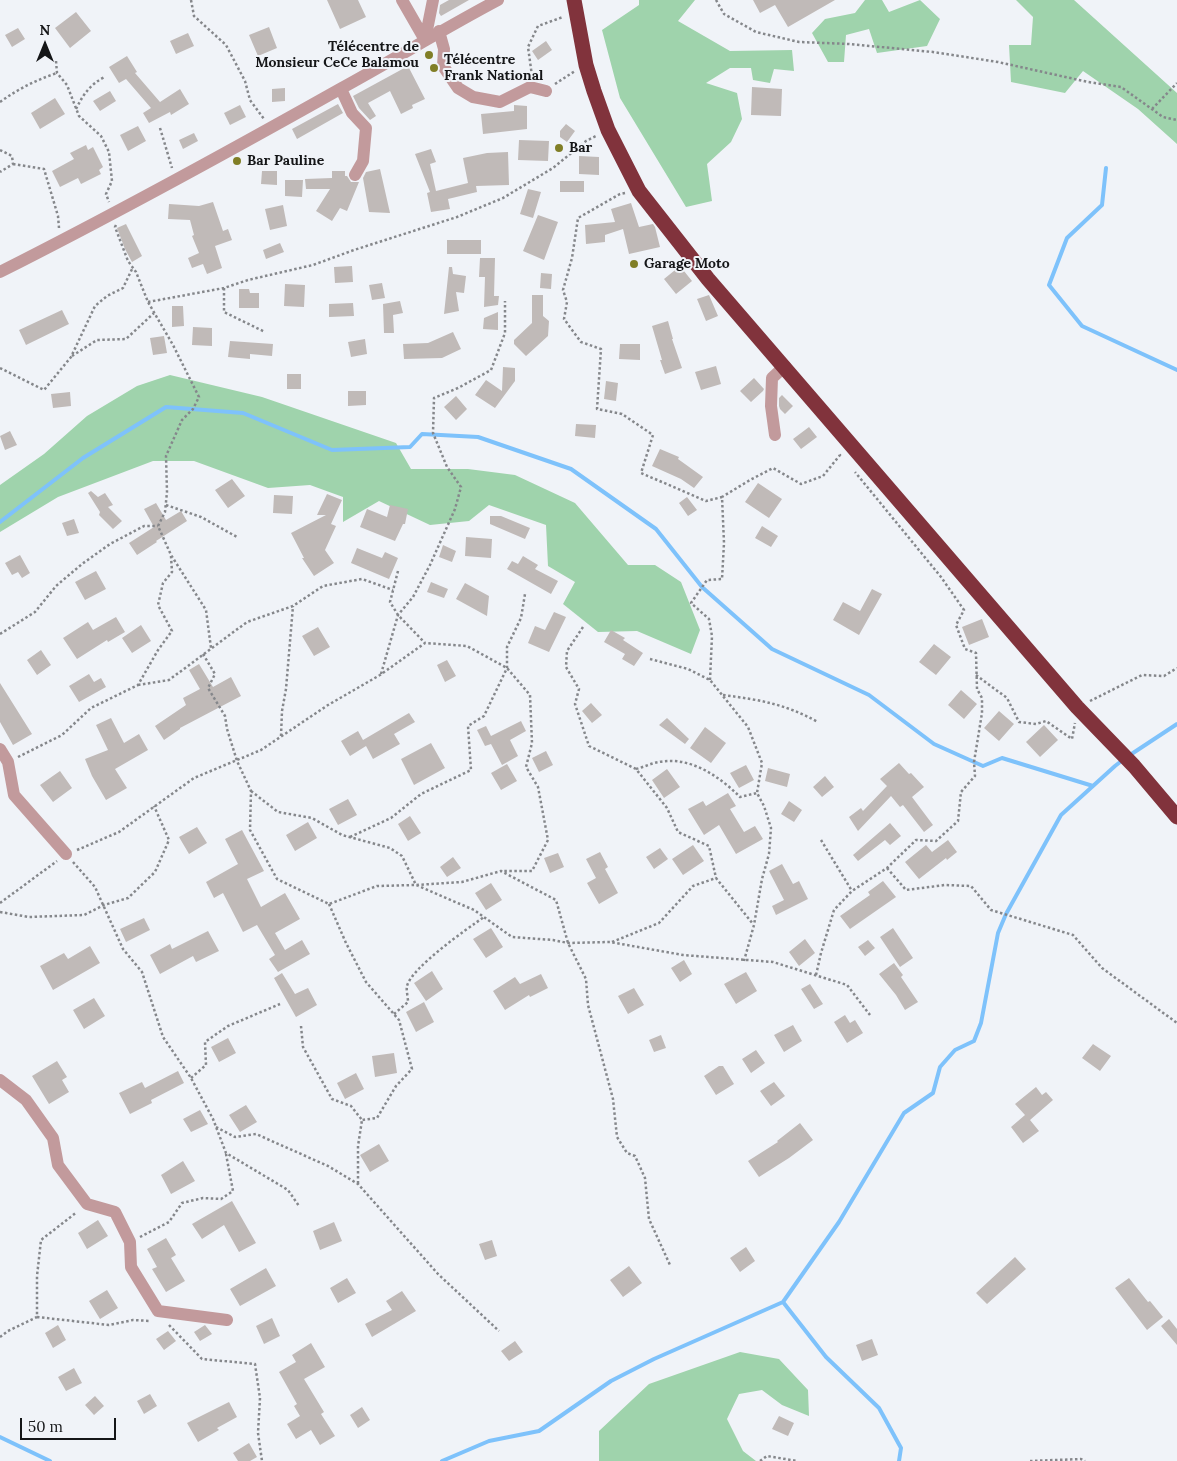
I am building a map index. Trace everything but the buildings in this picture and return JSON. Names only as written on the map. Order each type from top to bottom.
[{"type":"highway","points":[[575,6],[586,65],[608,130],[638,191],[708,279],[785,366],[1077,707],[1134,766],[1177,817]]},
{"type":"street","points":[[402,0],[425,40]]},
{"type":"street","points":[[425,40],[433,0]]},
{"type":"street","points":[[0,272],[175,180],[498,0]]},
{"type":"street","points":[[439,32],[444,49],[443,66],[458,88],[472,97],[500,102],[530,87],[546,91]]},
{"type":"street","points":[[341,89],[352,113],[366,128],[363,161],[355,175]]},
{"type":"street","points":[[775,435],[771,406],[772,378],[785,366]]},
{"type":"street","points":[[0,749],[8,762],[14,794]]},
{"type":"street","points":[[0,781],[14,794],[66,854]]},
{"type":"street","points":[[0,1080],[26,1100],[53,1138],[58,1165],[87,1204],[115,1212],[130,1242],[131,1267],[158,1311],[166,1317],[227,1320]]},
{"type":"path","points":[[190,0],[194,16],[226,45],[245,81],[250,100],[271,127]]},
{"type":"path","points":[[716,0],[724,14],[756,32],[799,42],[849,44],[923,51],[998,62],[1088,82],[1121,87],[1164,117],[1177,120]]},
{"type":"path","points":[[530,87],[533,72],[528,47],[538,26],[575,6]]},
{"type":"path","points":[[56,61],[57,73],[67,86],[79,116],[101,136],[109,152],[112,181],[106,194],[117,211],[115,227],[128,261],[136,272],[148,302],[199,397],[193,409],[182,420],[166,456],[166,505],[165,512],[158,526]]},
{"type":"path","points":[[546,91],[565,76],[586,65]]},
{"type":"path","points":[[0,102],[36,80],[57,73]]},
{"type":"path","points":[[76,109],[88,89],[96,81],[104,77]]},
{"type":"path","points":[[1152,108],[1177,83]]},
{"type":"path","points":[[160,128],[175,180]]},
{"type":"path","points":[[148,302],[224,288],[248,280],[314,265],[457,217],[503,198],[553,168],[586,141],[608,130]]},
{"type":"path","points":[[0,150],[12,156],[13,164]]},
{"type":"path","points":[[0,172],[13,164],[44,169],[58,216],[60,242]]},
{"type":"path","points":[[638,191],[620,194],[578,218],[572,258],[563,290],[567,302],[564,319],[581,342],[601,350],[597,409],[622,414],[654,436],[641,473],[706,501],[722,498]]},
{"type":"path","points":[[0,368],[44,390],[71,357],[95,306],[107,296],[123,288],[133,267]]},
{"type":"path","points":[[224,288],[224,312],[265,332]]},
{"type":"path","points":[[380,675],[398,615],[413,597],[430,565],[455,509],[461,487],[447,467],[433,433],[434,398],[458,388],[491,370],[504,333],[504,301]]},
{"type":"path","points":[[71,357],[97,340],[126,339],[154,313]]},
{"type":"path","points":[[840,454],[846,462]]},
{"type":"path","points":[[816,975],[834,910],[852,891],[887,868],[916,840],[936,841],[958,821],[961,792],[975,776],[974,762],[982,713],[982,698],[977,689],[976,653],[965,649],[956,625],[964,610],[936,570],[852,469]]},
{"type":"path","points":[[166,505],[201,517],[238,537]]},
{"type":"path","points":[[0,634],[35,612],[56,586],[110,544],[144,526],[158,526]]},
{"type":"path","points":[[158,526],[171,555],[206,610],[211,648]]},
{"type":"path","points":[[138,685],[158,650],[172,631],[158,606],[163,583],[172,572],[171,555]]},
{"type":"path","points":[[329,904],[377,886],[462,882],[501,871],[532,871],[548,840],[538,787],[526,767],[532,743],[530,695],[507,668],[467,646],[425,642],[398,615],[390,602],[398,571]]},
{"type":"path","points":[[8,762],[62,736],[91,708],[138,685],[169,680],[247,622],[293,606],[322,586],[362,579],[393,590]]},
{"type":"path","points":[[710,680],[712,636],[709,619],[691,603],[707,580],[722,579]]},
{"type":"path","points":[[350,837],[391,818],[420,794],[471,770],[468,726],[484,716],[507,668],[507,647],[521,618],[525,594]]},
{"type":"path","points":[[281,736],[293,606]]},
{"type":"path","points":[[583,627],[567,651],[566,667],[579,689],[575,704],[589,746],[636,769],[667,808],[678,832],[709,846],[716,878],[754,925]]},
{"type":"path","points":[[0,903],[35,879],[66,854],[119,832],[194,778],[261,750],[328,705],[380,675],[425,642]]},
{"type":"path","points":[[203,654],[215,674],[208,688],[225,716],[226,729],[250,790],[250,830],[277,880],[329,904],[366,982],[399,1020],[412,1069],[396,1086],[377,1118],[362,1120]]},
{"type":"path","points":[[650,660],[688,669],[710,680],[748,727],[762,763],[757,793],[764,806],[771,828],[769,854],[762,879],[754,925],[744,961]]},
{"type":"path","points":[[723,696],[763,700],[799,711],[818,722]]},
{"type":"path","points":[[636,769],[661,762],[690,763],[725,782],[740,797],[757,793]]},
{"type":"path","points":[[250,790],[278,812],[312,818],[342,835],[390,848],[402,856],[416,885],[474,910],[512,937],[568,943],[610,942],[683,955],[773,962],[847,985],[870,1014]]},
{"type":"path","points":[[0,912],[29,917],[84,915],[104,905],[128,898],[155,872],[169,840],[154,806]]},
{"type":"path","points":[[821,840],[852,891]]},
{"type":"path","points":[[66,854],[95,887],[123,949],[142,972],[163,1037],[191,1078],[216,1127],[226,1153],[233,1190],[221,1198],[203,1198],[182,1203],[169,1222],[130,1242]]},
{"type":"path","points":[[887,868],[906,890],[945,885],[971,886],[991,910],[1073,935],[1102,968],[1177,1023]]},
{"type":"path","points":[[501,871],[556,900],[568,943],[586,978],[588,1005],[613,1099],[617,1137],[627,1153],[634,1156],[645,1178],[649,1219],[670,1265]]},
{"type":"path","points":[[610,942],[659,923],[693,886],[716,878]]},
{"type":"path","points":[[394,1014],[408,1002],[407,985],[420,968],[451,940],[484,917]]},
{"type":"path","points":[[191,1078],[206,1065],[205,1042],[228,1026],[280,1004]]},
{"type":"path","points":[[301,1026],[302,1047],[332,1099],[351,1106],[362,1120],[358,1146],[358,1184]]},
{"type":"path","points":[[216,1127],[234,1137],[256,1134],[328,1166],[358,1184],[438,1274],[499,1331]]},
{"type":"path","points":[[226,1153],[288,1190],[299,1206]]},
{"type":"path","points":[[37,1317],[36,1276],[41,1240],[87,1204]]},
{"type":"path","points":[[0,1338],[8,1331],[37,1317],[109,1325],[133,1320],[166,1317],[202,1359],[254,1364],[260,1398],[258,1433],[262,1461]]},
{"type":"path","points":[[760,1461],[767,1456],[797,1461]]},
{"type":"path","points":[[1031,1460],[1081,1459],[1085,1461]]},
{"type":"green space","points":[[639,0],[695,0],[678,21],[730,51],[792,50],[794,71],[774,69],[770,83],[753,80],[751,68],[730,68],[706,83],[737,93],[742,119],[731,142],[707,164],[712,201],[686,207],[620,98],[602,30],[639,5]]},
{"type":"green space","points":[[865,0],[882,0],[889,12],[920,0],[940,19],[927,46],[877,53],[869,29],[846,35],[844,62],[828,62],[812,33],[825,19],[855,13]]},
{"type":"green space","points":[[1016,0],[1074,0],[1177,93],[1177,144],[1138,109],[1083,71],[1065,93],[1011,82],[1009,45],[1031,45],[1033,17]]},
{"type":"green space","points":[[170,375],[262,397],[396,443],[411,469],[468,469],[515,475],[575,503],[628,565],[655,565],[681,582],[700,630],[691,654],[637,631],[598,632],[563,604],[575,582],[548,566],[546,525],[489,505],[469,521],[430,525],[379,501],[343,522],[343,497],[310,485],[268,488],[194,461],[153,461],[58,497],[0,532],[0,485],[44,454],[87,416],[137,386]]},
{"type":"green space","points":[[740,1352],[779,1359],[808,1390],[809,1416],[782,1405],[762,1390],[739,1394],[727,1419],[743,1451],[756,1461],[599,1461],[599,1431],[649,1384]]},
{"type":"waterway","points":[[1106,168],[1102,205],[1067,238],[1049,285],[1082,326],[1177,370]]},
{"type":"waterway","points":[[0,522],[83,458],[166,407],[243,413],[332,450],[410,447],[422,434],[478,437],[571,469],[656,529],[702,587],[772,649],[869,695],[934,744],[983,766],[1002,758],[1093,786]]},
{"type":"waterway","points":[[1130,755],[1177,724]]},
{"type":"waterway","points":[[442,1461],[489,1441],[539,1431],[611,1381],[654,1359],[783,1302],[839,1222],[904,1113],[933,1093],[940,1067],[955,1050],[974,1041],[981,1023],[998,933],[1006,914],[1061,815],[1124,759]]},
{"type":"waterway","points":[[783,1302],[826,1357],[879,1408],[901,1448],[899,1461]]},
{"type":"waterway","points":[[0,1437],[50,1461]]},
{"type":"place","name":"Télécentre de Monsieur CeCe Balamou","points":[[429,55]]},
{"type":"place","name":"Télécentre Frank National","points":[[434,68]]},
{"type":"place","name":"Bar","points":[[559,148]]},
{"type":"place","name":"Bar Pauline","points":[[237,161]]},
{"type":"place","name":"Garage Moto","points":[[634,264]]}]
